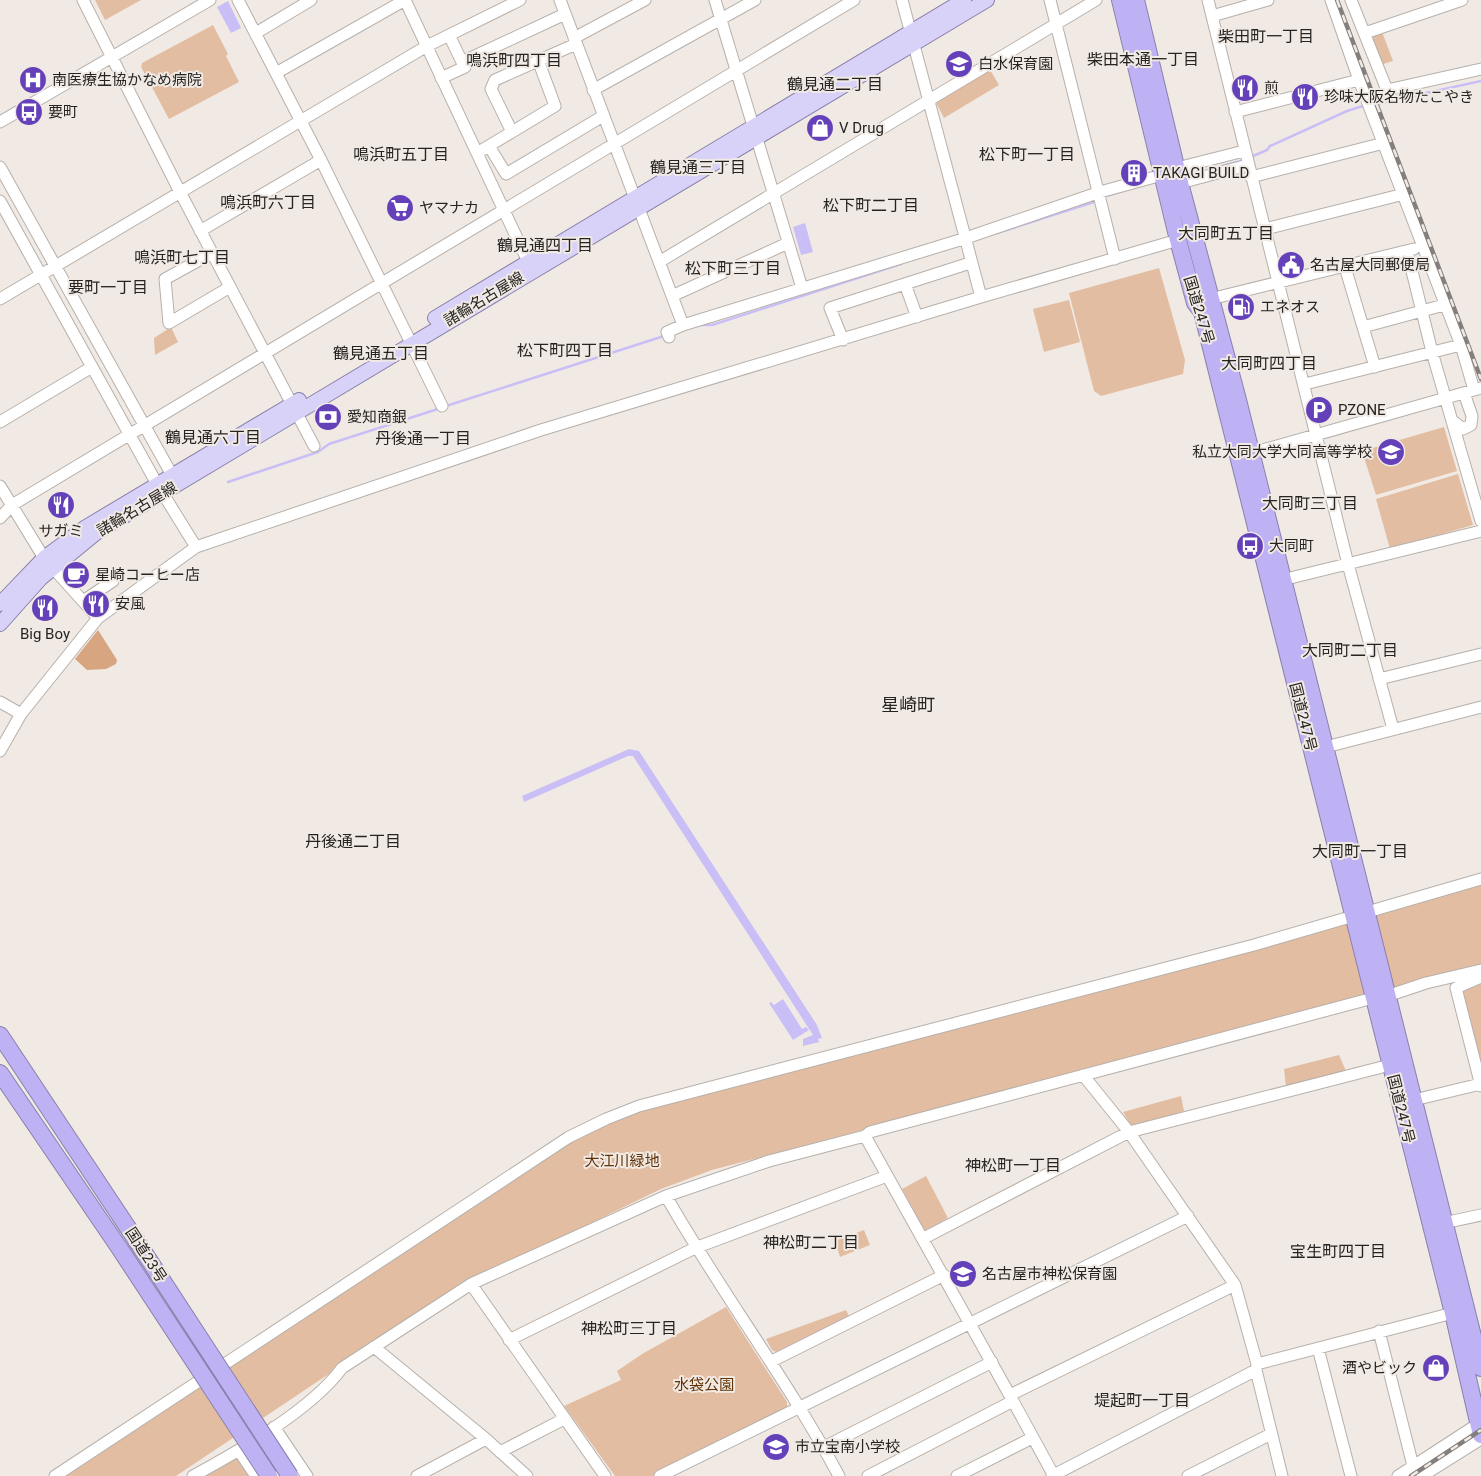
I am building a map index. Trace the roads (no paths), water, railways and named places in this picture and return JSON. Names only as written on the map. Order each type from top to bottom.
[{"type":"highway","name":"国道247号","points":[[1120,0],[1212,298],[1244,455],[1359,914],[1380,997],[1414,1100],[1453,1313],[1480,1433]]},
{"type":"highway","name":"国道247号","points":[[1136,0],[1173,175],[1178,240],[1195,303],[1202,312],[1282,580],[1318,749]]},
{"type":"highway","name":"国道247号","points":[[1380,997],[1390,1065],[1438,1225],[1478,1339],[1481,1368]]},
{"type":"highway","name":"国道23号","points":[[0,1035],[290,1476]]},
{"type":"highway","name":"国道23号","points":[[0,1073],[120,1249],[269,1476]]},
{"type":"main road","name":"諸輪名古屋線","points":[[912,37],[964,0]]},
{"type":"main road","name":"諸輪名古屋線","points":[[0,604],[48,563],[86,526],[160,488],[912,37],[987,0]]},
{"type":"main road","name":"諸輪名古屋線","points":[[160,488],[172,475],[292,409]]},
{"type":"main road","name":"諸輪名古屋線","points":[[0,624],[41,578],[48,563]]},
{"type":"street","points":[[83,0],[292,409],[314,446]]},
{"type":"street","points":[[0,122],[210,0]]},
{"type":"street","points":[[238,0],[299,121],[321,160],[380,284],[442,406]]},
{"type":"street","points":[[256,33],[312,0]]},
{"type":"street","points":[[276,73],[405,0],[530,266]]},
{"type":"street","points":[[0,299],[427,46],[520,0]]},
{"type":"street","points":[[560,0],[683,325]]},
{"type":"street","points":[[512,132],[491,89],[495,80],[575,41],[645,0]]},
{"type":"street","points":[[715,0],[802,288]]},
{"type":"street","points":[[593,90],[755,0]]},
{"type":"street","points":[[0,518],[12,505],[854,0]]},
{"type":"street","points":[[902,0],[930,99],[963,239],[980,297]]},
{"type":"street","points":[[1050,0],[1100,192],[1115,259]]},
{"type":"street","points":[[659,262],[1096,0]]},
{"type":"street","points":[[1208,0],[1244,151],[1305,384],[1315,434],[1393,729]]},
{"type":"street","points":[[1212,16],[1268,0]]},
{"type":"street","points":[[1331,0],[1368,104],[1461,345],[1473,390],[1471,425],[1463,429],[1453,421]]},
{"type":"street","points":[[1351,0],[1386,90],[1481,69]]},
{"type":"street","points":[[1365,33],[1462,0]]},
{"type":"street","points":[[462,62],[565,14]]},
{"type":"street","points":[[441,78],[465,67],[449,35]]},
{"type":"street","points":[[477,154],[555,106],[538,60]]},
{"type":"street","points":[[1235,112],[1359,80]]},
{"type":"street","points":[[489,146],[506,174],[603,116]]},
{"type":"street","points":[[1252,177],[1384,143]]},
{"type":"street","points":[[1173,175],[1244,151]]},
{"type":"street","points":[[200,231],[321,160]]},
{"type":"street","points":[[668,335],[667,332],[683,325],[963,239],[1100,192],[1173,175],[1248,165]]},
{"type":"street","points":[[0,167],[172,475]]},
{"type":"street","points":[[1265,229],[1404,194]]},
{"type":"street","points":[[0,200],[129,435],[196,548]]},
{"type":"street","points":[[0,751],[21,714],[98,618],[196,548],[542,430],[980,297],[1178,240]]},
{"type":"street","points":[[672,296],[788,243]]},
{"type":"street","points":[[1195,303],[1423,247]]},
{"type":"street","points":[[1406,251],[1445,399],[1481,521]]},
{"type":"street","points":[[212,253],[165,279],[170,323],[230,287]]},
{"type":"street","points":[[843,340],[830,308],[970,263]]},
{"type":"street","points":[[1346,267],[1375,366]]},
{"type":"street","points":[[905,284],[917,317]]},
{"type":"street","points":[[1363,327],[1444,305]]},
{"type":"street","points":[[1305,384],[1461,345]]},
{"type":"street","points":[[0,422],[92,367]]},
{"type":"street","points":[[1244,455],[1473,390]]},
{"type":"street","points":[[0,486],[48,563],[98,618]]},
{"type":"street","points":[[1282,580],[1481,531]]},
{"type":"street","points":[[83,601],[113,581]]},
{"type":"street","points":[[1379,679],[1481,654]]},
{"type":"street","points":[[0,702],[21,714]]},
{"type":"street","points":[[1318,749],[1481,707]]},
{"type":"street","points":[[55,1476],[569,1137],[606,1118],[639,1106],[1254,945],[1481,879]]},
{"type":"street","points":[[193,1476],[239,1451],[274,1427],[332,1382],[342,1368],[471,1284],[666,1196],[760,1164],[865,1136],[870,1132],[1481,970]]},
{"type":"street","points":[[1414,1100],[1481,1085],[1456,988],[1481,977]]},
{"type":"street","points":[[924,1238],[1129,1132],[1390,1065]]},
{"type":"street","points":[[1083,1075],[1129,1132],[1235,1285],[1257,1367],[1282,1476]]},
{"type":"street","points":[[865,1136],[924,1238],[1053,1476],[1257,1367],[1379,1331],[1453,1313]]},
{"type":"street","points":[[509,1340],[696,1248],[887,1176]]},
{"type":"street","points":[[666,1196],[696,1248],[772,1361],[824,1447],[839,1476]]},
{"type":"street","points":[[1438,1225],[1481,1215]]},
{"type":"street","points":[[660,1476],[798,1406],[1188,1216]]},
{"type":"street","points":[[772,1361],[944,1275]]},
{"type":"street","points":[[471,1284],[605,1476]]},
{"type":"street","points":[[868,1476],[1011,1398],[1235,1285]]},
{"type":"street","points":[[1379,1331],[1413,1466]]},
{"type":"street","points":[[374,1347],[486,1439],[526,1476]]},
{"type":"street","points":[[1318,1348],[1351,1476]]},
{"type":"street","points":[[824,1447],[992,1362]]},
{"type":"street","points":[[500,1452],[564,1419]]},
{"type":"street","points":[[274,1427],[307,1476]]},
{"type":"street","points":[[1398,1476],[1413,1466],[1480,1433]]},
{"type":"street","points":[[1422,1476],[1480,1433]]},
{"type":"street","points":[[1188,1476],[1271,1434]]},
{"type":"street","points":[[957,1476],[1032,1438]]},
{"type":"street","points":[[417,1476],[486,1439]]},
{"type":"street","points":[[239,1451],[256,1476]]},
{"type":"waterway","points":[[1372,105],[1481,81]]},
{"type":"waterway","points":[[1253,156],[1267,150],[1270,146],[1347,111],[1366,105]]},
{"type":"waterway","points":[[1192,174],[1241,161]]},
{"type":"waterway","points":[[1103,197],[1123,191]]},
{"type":"waterway","points":[[994,234],[1094,202]]},
{"type":"waterway","points":[[701,325],[712,325],[901,264]]},
{"type":"waterway","points":[[446,406],[664,336]]},
{"type":"waterway","points":[[228,482],[318,452],[329,444],[441,408]]},
{"type":"railway","points":[[1337,0],[1481,379]]},
{"type":"railway","points":[[1411,1476],[1481,1430]]},
{"type":"place","name":"白水保育園","points":[[959,64]]},
{"type":"place","name":"南医療生協かなめ病院","points":[[33,80]]},
{"type":"place","name":"煎","points":[[1245,88]]},
{"type":"place","name":"珍味大阪名物たこやき","points":[[1305,97]]},
{"type":"place","name":"要町","points":[[29,112]]},
{"type":"place","name":"V Drug","points":[[820,128]]},
{"type":"place","name":"TAKAGI BUILD","points":[[1134,173]]},
{"type":"place","name":"ヤマナカ","points":[[400,208]]},
{"type":"place","name":"名古屋大同郵便局","points":[[1291,265]]},
{"type":"place","name":"エネオス","points":[[1241,307]]},
{"type":"place","name":"PZONE","points":[[1319,410]]},
{"type":"place","name":"愛知商銀","points":[[328,417]]},
{"type":"place","name":"私立大同大学大同高等学校","points":[[1391,452]]},
{"type":"place","name":"サガミ","points":[[61,505]]},
{"type":"place","name":"大同町","points":[[1250,546]]},
{"type":"place","name":"星崎コーヒー店","points":[[76,575]]},
{"type":"place","name":"安風","points":[[96,604]]},
{"type":"place","name":"Big Boy","points":[[45,608]]},
{"type":"place","name":"名古屋市神松保育園","points":[[963,1274]]},
{"type":"place","name":"酒やビック","points":[[1436,1368]]},
{"type":"place","name":"市立宝南小学校","points":[[776,1447]]},
{"type":"district","name":"柴田町一丁目","points":[[1266,36]]},
{"type":"district","name":"柴田本通一丁目","points":[[1143,59]]},
{"type":"district","name":"鳴浜町四丁目","points":[[514,60]]},
{"type":"district","name":"鶴見通二丁目","points":[[835,84]]},
{"type":"district","name":"鳴浜町五丁目","points":[[401,154]]},
{"type":"district","name":"松下町一丁目","points":[[1027,154]]},
{"type":"district","name":"鶴見通三丁目","points":[[698,167]]},
{"type":"district","name":"鳴浜町六丁目","points":[[268,202]]},
{"type":"district","name":"松下町二丁目","points":[[871,205]]},
{"type":"district","name":"大同町五丁目","points":[[1226,233]]},
{"type":"district","name":"鶴見通四丁目","points":[[545,245]]},
{"type":"district","name":"鳴浜町七丁目","points":[[182,257]]},
{"type":"district","name":"松下町三丁目","points":[[733,268]]},
{"type":"district","name":"要町一丁目","points":[[108,287]]},
{"type":"district","name":"松下町四丁目","points":[[565,350]]},
{"type":"district","name":"鶴見通五丁目","points":[[381,353]]},
{"type":"district","name":"大同町四丁目","points":[[1269,363]]},
{"type":"district","name":"鶴見通六丁目","points":[[213,437]]},
{"type":"district","name":"丹後通一丁目","points":[[423,438]]},
{"type":"district","name":"大同町三丁目","points":[[1310,503]]},
{"type":"district","name":"大同町二丁目","points":[[1350,650]]},
{"type":"district","name":"星崎町","points":[[908,705]]},
{"type":"district","name":"丹後通二丁目","points":[[353,841]]},
{"type":"district","name":"大同町一丁目","points":[[1360,851]]},
{"type":"district","name":"神松町一丁目","points":[[1013,1165]]},
{"type":"district","name":"神松町二丁目","points":[[811,1242]]},
{"type":"district","name":"宝生町四丁目","points":[[1338,1251]]},
{"type":"district","name":"神松町三丁目","points":[[629,1328]]},
{"type":"district","name":"堤起町一丁目","points":[[1142,1400]]},
{"type":"park label","name":"大江川緑地","points":[[622,1161]]},
{"type":"park label","name":"水袋公園","points":[[704,1385]]}]
